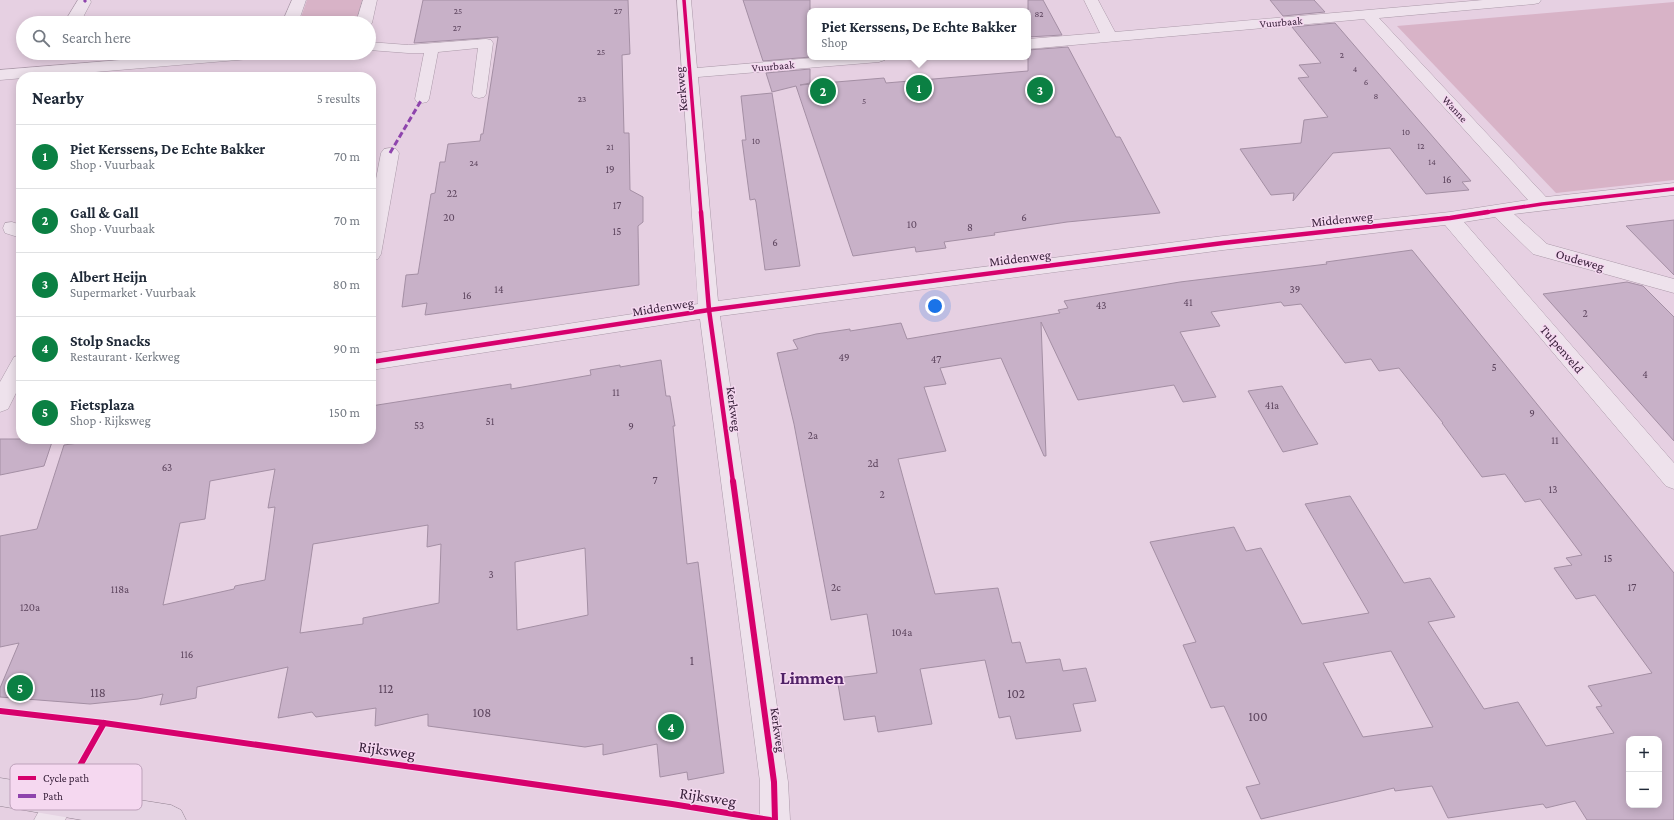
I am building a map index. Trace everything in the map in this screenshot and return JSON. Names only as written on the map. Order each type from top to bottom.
[{"type":"main road","points":[[0,792],[10,796]]},
{"type":"main road","points":[[54,811],[171,820]]},
{"type":"street","points":[[293,16],[299,0]]},
{"type":"street","points":[[366,16],[370,0]]},
{"type":"street","name":"Kerkweg","points":[[684,0],[709,310],[774,782],[775,820]]},
{"type":"street","points":[[1091,0],[1110,37]]},
{"type":"street","name":"Vuurbaak","points":[[1031,44],[1534,0]]},
{"type":"street","points":[[76,16],[84,2]]},
{"type":"street","name":"Wanne","points":[[1368,15],[1542,204]]},
{"type":"street","points":[[43,71],[49,60]]},
{"type":"street","points":[[32,72],[176,60]]},
{"type":"street","name":"Vuurbaak","points":[[690,73],[844,60]]},
{"type":"street","points":[[0,75],[16,74]]},
{"type":"street","points":[[376,227],[390,153]]},
{"type":"street","name":"Middenweg","points":[[376,361],[709,310],[1223,243],[1450,218],[1542,204],[1674,189]]},
{"type":"street","name":"Oudeweg","points":[[1498,210],[1540,249],[1674,286]]},
{"type":"street","name":"Tulpenveld","points":[[1450,218],[1674,480]]},
{"type":"street","points":[[0,405],[16,373]]},
{"type":"street","points":[[0,405],[16,403]]},
{"type":"lane","points":[[376,47],[408,49],[486,43],[479,94]]},
{"type":"lane","points":[[422,99],[432,48]]},
{"type":"shaded area","points":[[307,0],[362,0],[358,16],[301,16]]},
{"type":"shaded area","points":[[1674,2],[1674,180],[1556,193],[1397,26]]},
{"type":"building","points":[[423,0],[628,0],[630,54],[622,55],[624,133],[629,133],[630,190],[643,197],[643,222],[638,226],[639,285],[425,315],[427,303],[402,307],[406,275],[418,274],[431,194],[435,193],[440,162],[445,162],[448,144],[480,141],[481,134],[483,134],[498,37],[414,43]]},
{"type":"building","points":[[743,0],[810,0],[810,8],[807,8],[807,57],[763,61]]},
{"type":"building","points":[[1028,0],[1043,0],[1062,35],[1031,37],[1031,8],[1028,8]]},
{"type":"building","points":[[1270,0],[1314,0],[1325,12],[1283,16]]},
{"type":"building","points":[[1335,23],[1471,181],[1462,182],[1469,190],[1426,194],[1390,148],[1333,153],[1293,201],[1294,193],[1271,195],[1240,149],[1301,143],[1304,120],[1328,117],[1298,78],[1309,77],[1299,65],[1321,63],[1292,27]]},
{"type":"building","points":[[1068,47],[1116,137],[1120,137],[1160,213],[1067,222],[994,233],[995,235],[944,242],[946,248],[916,252],[915,247],[853,256],[796,86],[772,92],[766,73],[810,69],[810,83],[800,85],[884,78],[886,83],[1028,71],[1028,60],[1031,60],[1031,50]]},
{"type":"building","points":[[772,93],[800,266],[765,270],[756,202],[755,199],[750,200],[742,140],[746,140],[741,96]]},
{"type":"building","points":[[1674,220],[1674,275],[1626,226]]},
{"type":"building","points":[[1412,250],[1674,573],[1674,820],[1587,820],[1575,801],[1546,808],[1543,804],[1448,818],[1432,786],[1395,791],[1394,788],[1261,819],[1246,787],[1260,784],[1224,706],[1211,708],[1183,645],[1196,642],[1150,542],[1234,527],[1246,551],[1261,548],[1302,624],[1369,613],[1305,504],[1350,496],[1404,583],[1430,578],[1455,617],[1428,622],[1484,709],[1518,702],[1546,746],[1614,733],[1596,707],[1602,706],[1588,686],[1652,673],[1595,595],[1576,599],[1554,568],[1572,565],[1566,558],[1582,555],[1540,499],[1525,502],[1505,474],[1482,477],[1443,423],[1399,368],[1379,371],[1371,359],[1345,363],[1301,304],[1284,306],[1281,302],[1211,312],[1220,326],[1180,332],[1216,397],[1183,402],[1174,385],[1078,400],[1041,322],[1046,456],[1044,456],[1001,358],[940,368],[946,384],[924,387],[946,451],[898,459],[935,594],[998,588],[1012,643],[1020,642],[1026,663],[1060,659],[1063,671],[1086,668],[1096,701],[1073,704],[1081,731],[1016,739],[1010,716],[999,718],[985,660],[920,669],[932,724],[878,732],[875,716],[844,720],[837,678],[877,673],[867,614],[831,620],[794,424],[777,353],[798,349],[793,340],[816,334],[850,329],[850,331],[901,323],[907,339],[1060,313],[1058,310],[1068,308],[1064,301],[1180,282],[1327,264],[1326,262]],"holes":[[[1391,651],[1433,727],[1363,737],[1323,663]]]},
{"type":"building","points":[[1627,282],[1643,286],[1674,317],[1674,441],[1543,294]]},
{"type":"building","points":[[661,360],[666,396],[670,396],[675,426],[673,426],[687,564],[698,562],[724,773],[688,780],[687,772],[660,777],[657,744],[603,755],[603,744],[585,747],[428,726],[428,714],[375,726],[376,708],[316,717],[312,712],[278,718],[288,667],[197,687],[196,698],[160,705],[163,694],[138,699],[90,704],[0,697],[0,688],[19,643],[0,647],[0,536],[37,529],[64,445],[376,444],[376,405],[511,384],[511,389],[591,375],[590,370],[620,365],[620,367]],"holes":[[[275,469],[268,508],[275,507],[265,580],[235,586],[234,589],[163,605],[180,523],[205,519],[210,481]],[[428,525],[427,547],[441,544],[439,603],[363,618],[363,624],[300,633],[313,544]],[[585,548],[588,615],[517,630],[515,562]]]},
{"type":"building","points":[[1282,386],[1318,444],[1283,452],[1248,391]]},
{"type":"building","points":[[0,439],[16,439],[16,444],[51,444],[44,466],[0,475]]},
{"type":"marked path","points":[[390,153],[422,99]]},
{"type":"cycle path","points":[[684,0],[709,310],[774,782],[775,820]]},
{"type":"cycle path","points":[[376,361],[709,310],[1223,243],[1450,218],[1542,204],[1674,189]]},
{"type":"cycle path","name":"Rijksweg","points":[[0,711],[104,723],[672,804],[770,820]]},
{"type":"cycle path","points":[[81,764],[104,723]]},
{"type":"place","name":"Piet Kerssens, De Echte Bakker","points":[[919,88]]},
{"type":"place","name":"Albert Heijn","points":[[1040,90]]},
{"type":"place","name":"Gall & Gall","points":[[823,91]]},
{"type":"place","name":"Fietsplaza","points":[[20,688]]},
{"type":"place","name":"Stolp Snacks","points":[[671,727]]},
{"type":"district","name":"Limmen","points":[[812,678]]}]
